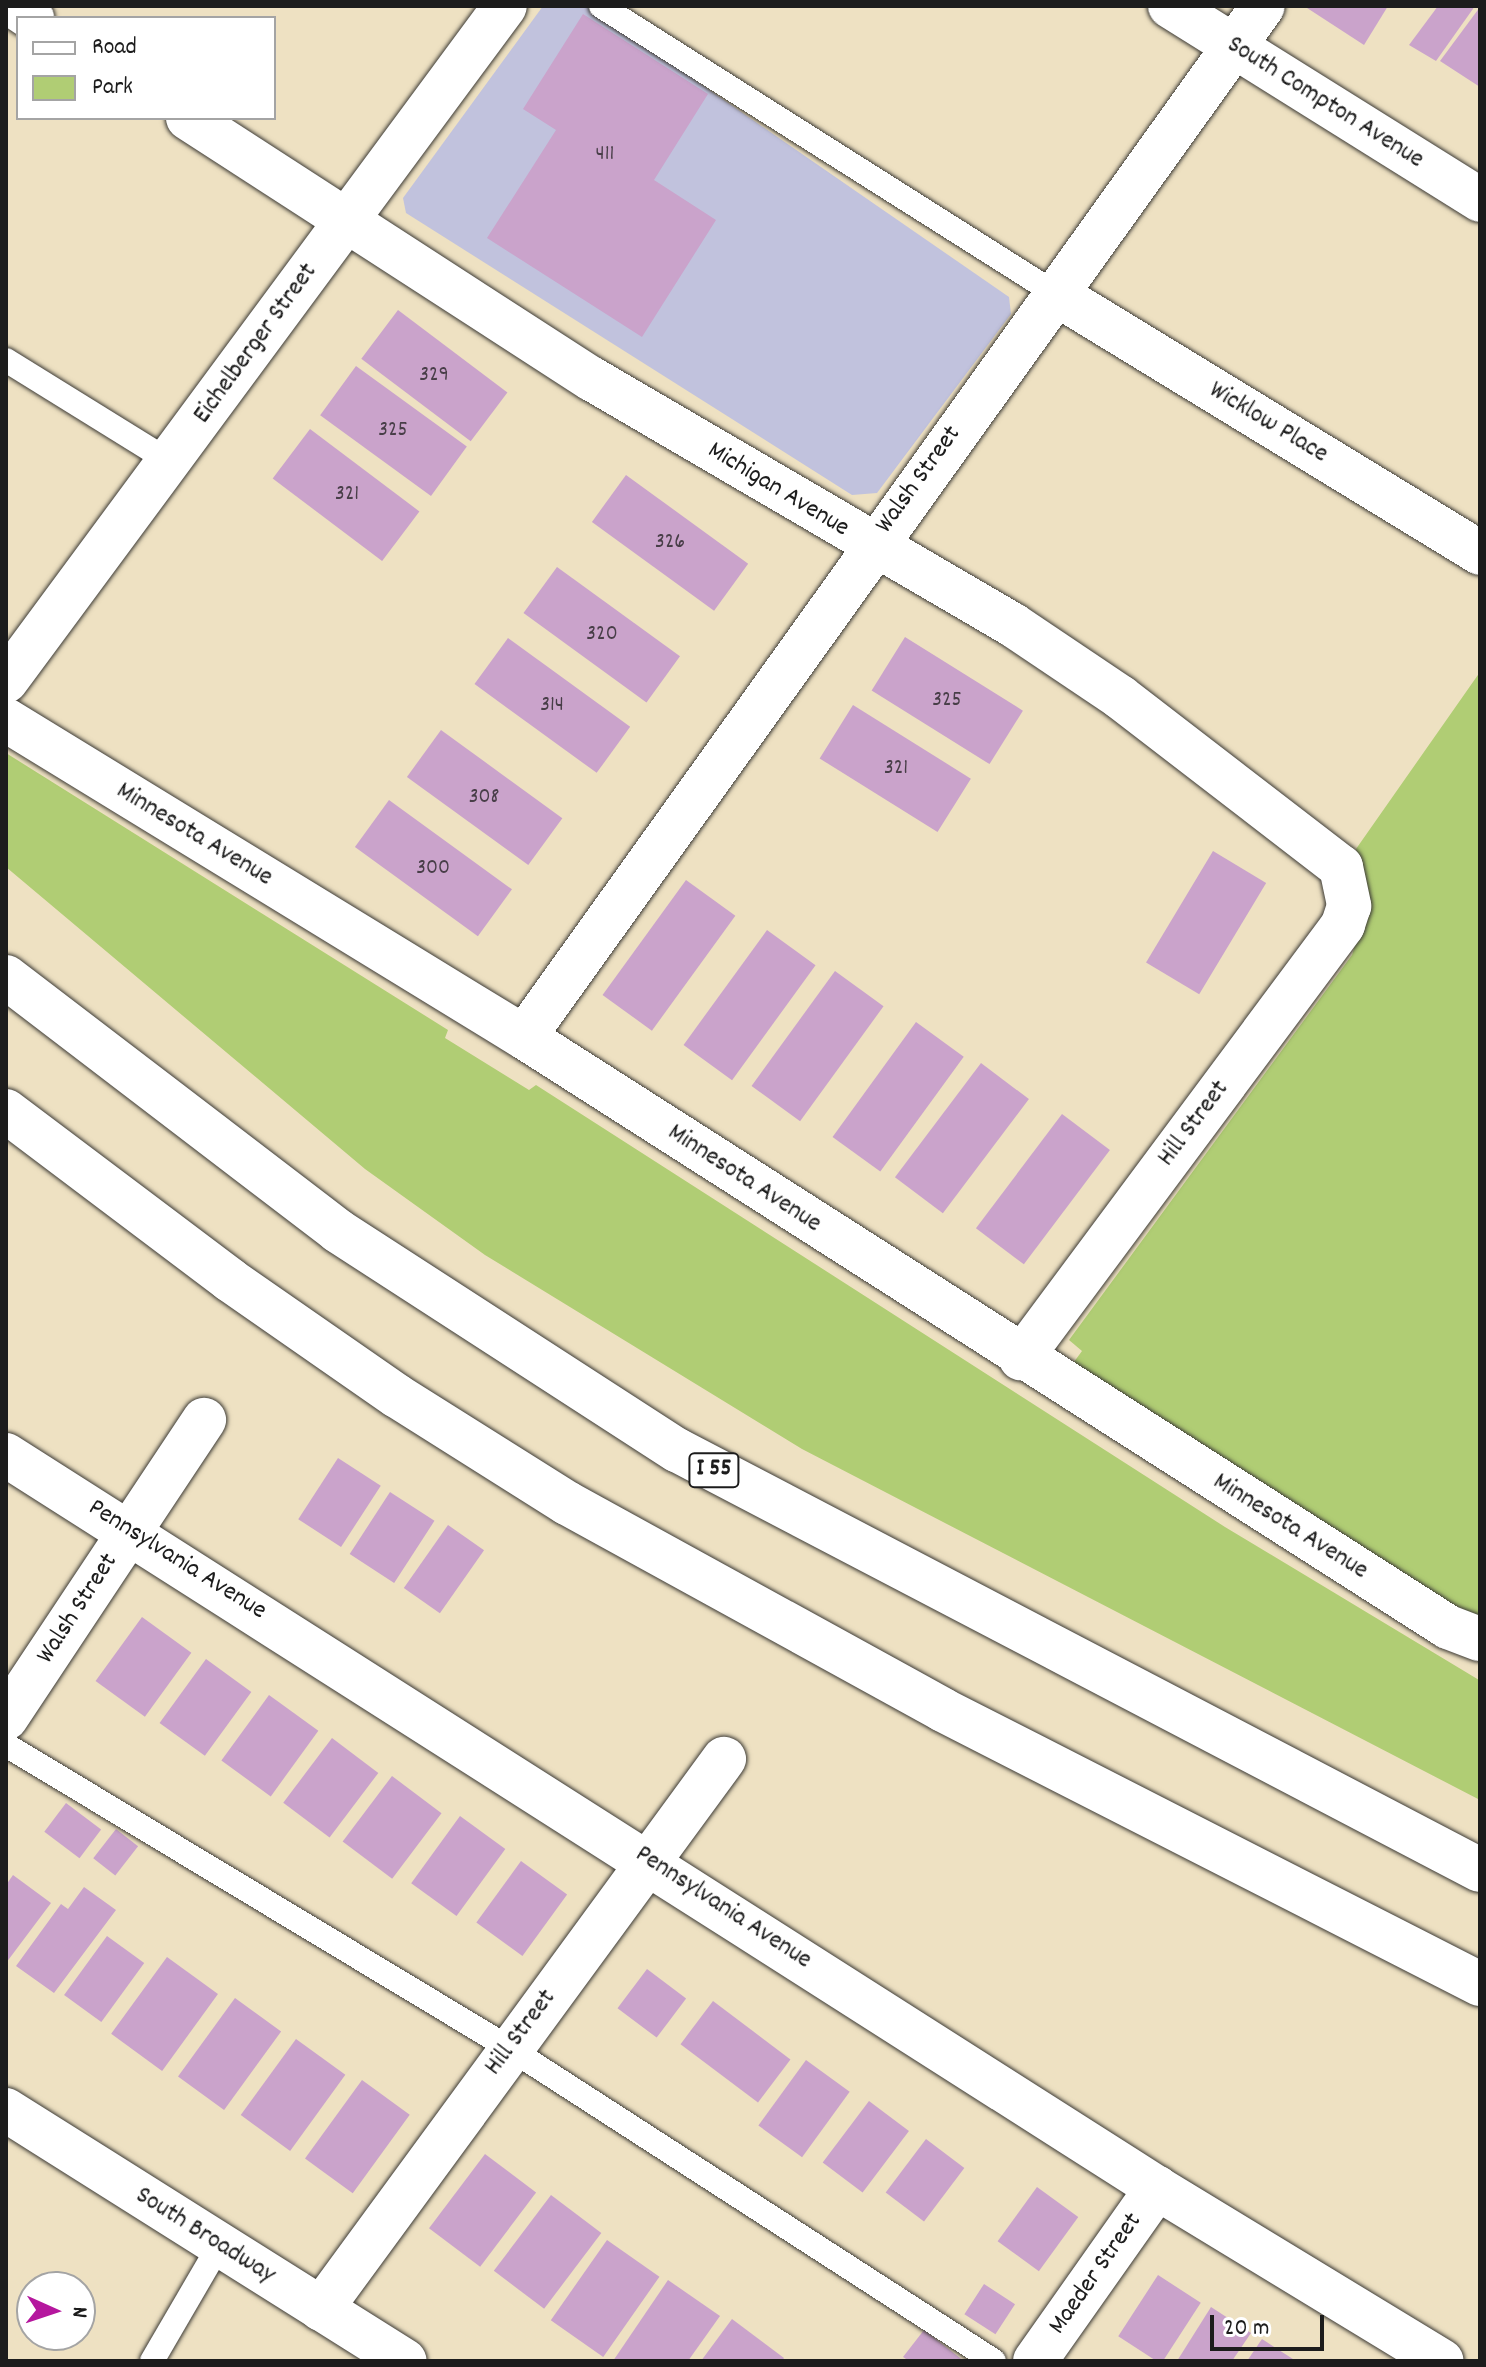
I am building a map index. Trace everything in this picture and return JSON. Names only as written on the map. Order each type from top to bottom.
[{"type":"main road","name":"Eichelberger Street","points":[[6,681],[505,6]]},
{"type":"main road","name":"South Compton Avenue","points":[[1170,6],[1480,200]]},
{"type":"main road","name":"Walsh Street","points":[[524,1037],[871,546],[1263,6]]},
{"type":"main road","name":"Michigan Avenue","points":[[191,120],[592,379],[871,546],[1013,625],[1120,697],[1331,855],[1347,884]]},
{"type":"main road","name":"Wicklow Place","points":[[1056,294],[1480,553]]},
{"type":"main road","name":"Minnesota Avenue","points":[[6,720],[524,1037],[1021,1358],[1448,1627],[1480,1639]]},
{"type":"main road","name":"Hill Street","points":[[1021,1358],[1343,925],[1349,906],[1347,884]]},
{"type":"main road","name":"I 55","points":[[6,977],[175,1111],[338,1231],[677,1450],[1480,1870]]},
{"type":"main road","points":[[6,1111],[243,1289],[397,1396],[567,1503],[915,1695],[1480,1984]]},
{"type":"main road","name":"Walsh Street","points":[[6,1718],[204,1420]]},
{"type":"main road","name":"Pennsylvania Avenue","points":[[6,1455],[130,1530],[652,1862],[1157,2188],[1441,2361]]},
{"type":"main road","name":"Hill Street","points":[[321,2309],[509,2048],[652,1862],[724,1759]]},
{"type":"main road","name":"South Broadway","points":[[6,2110],[404,2361]]},
{"type":"main road","name":"Maeder Street","points":[[1035,2361],[1157,2188]]},
{"type":"lane","points":[[601,6],[1056,294]]},
{"type":"lane","points":[[6,360],[169,461]]},
{"type":"lane","points":[[6,1745],[509,2048],[994,2361]]},
{"type":"lane","points":[[152,2361],[219,2246]]},
{"type":"shaded area","points":[[543,6],[588,6],[1009,297],[1011,314],[877,493],[852,495],[406,213],[403,198]]},
{"type":"green space","points":[[1480,672],[1480,1625],[1071,1366],[1082,1351],[1069,1340],[1352,955],[1364,917],[1356,849]]},
{"type":"green space","points":[[6,753],[448,1030],[445,1038],[529,1090],[536,1085],[1225,1527],[1479,1680],[1480,1800],[802,1449],[485,1255],[365,1169],[6,867]]},
{"type":"building","points":[[1304,6],[1388,6],[1364,45]]},
{"type":"building","points":[[1438,6],[1475,6],[1436,61],[1409,45]]},
{"type":"building","points":[[1480,7],[1480,87],[1440,61]]},
{"type":"building","points":[[583,14],[708,94],[654,180],[716,220],[642,337],[487,238],[556,130],[523,109]]},
{"type":"building","points":[[398,310],[507,392],[471,441],[361,359]]},
{"type":"building","points":[[356,366],[467,447],[431,496],[320,415]]},
{"type":"building","points":[[310,429],[419,511],[382,561],[273,479]]},
{"type":"building","points":[[626,475],[748,564],[714,611],[592,522]]},
{"type":"building","points":[[557,567],[680,656],[646,702],[523,613]]},
{"type":"building","points":[[905,637],[1023,711],[989,764],[872,690]]},
{"type":"building","points":[[508,638],[630,727],[597,773],[474,684]]},
{"type":"building","points":[[853,705],[971,779],[937,832],[820,758]]},
{"type":"building","points":[[441,730],[562,818],[528,865],[407,777]]},
{"type":"building","points":[[389,800],[512,889],[478,936],[355,847]]},
{"type":"building","points":[[1213,851],[1266,883],[1199,994],[1146,962]]},
{"type":"building","points":[[686,880],[735,916],[652,1031],[603,995]]},
{"type":"building","points":[[767,930],[816,965],[732,1080],[684,1045]]},
{"type":"building","points":[[835,971],[884,1006],[800,1121],[752,1086]]},
{"type":"building","points":[[916,1022],[964,1057],[880,1172],[833,1137]]},
{"type":"building","points":[[981,1063],[1029,1099],[943,1213],[895,1177]]},
{"type":"building","points":[[1062,1114],[1110,1150],[1024,1264],[976,1228]]},
{"type":"building","points":[[338,1458],[381,1486],[341,1547],[298,1519]]},
{"type":"building","points":[[390,1492],[434,1521],[394,1583],[350,1554]]},
{"type":"building","points":[[448,1525],[484,1550],[440,1613],[404,1588]]},
{"type":"building","points":[[142,1617],[191,1653],[145,1717],[96,1681]]},
{"type":"building","points":[[206,1659],[251,1692],[205,1756],[160,1723]]},
{"type":"building","points":[[269,1695],[318,1731],[271,1796],[221,1761]]},
{"type":"building","points":[[332,1738],[378,1773],[330,1838],[283,1803]]},
{"type":"building","points":[[392,1776],[442,1813],[392,1879],[343,1841]]},
{"type":"building","points":[[66,1803],[101,1829],[79,1858],[44,1832]]},
{"type":"building","points":[[460,1816],[505,1849],[457,1916],[411,1883]]},
{"type":"building","points":[[116,1829],[138,1846],[115,1875],[93,1858]]},
{"type":"building","points":[[521,1861],[567,1895],[522,1956],[476,1922]]},
{"type":"building","points":[[13,1875],[51,1903],[6,1963],[6,1885]]},
{"type":"building","points":[[84,1887],[116,1910],[54,1993],[16,1966],[61,1904],[68,1909]]},
{"type":"building","points":[[107,1936],[144,1963],[101,2022],[64,1995]]},
{"type":"building","points":[[167,1957],[218,1994],[162,2071],[111,2034]]},
{"type":"building","points":[[647,1969],[686,1998],[657,2038],[618,2008]]},
{"type":"building","points":[[235,1998],[281,2032],[224,2110],[178,2076]]},
{"type":"building","points":[[713,2001],[790,2059],[758,2103],[681,2044]]},
{"type":"building","points":[[296,2039],[345,2075],[290,2151],[241,2115]]},
{"type":"building","points":[[806,2060],[850,2092],[802,2157],[758,2126]]},
{"type":"building","points":[[362,2080],[410,2115],[353,2193],[305,2158]]},
{"type":"building","points":[[869,2101],[909,2131],[863,2193],[823,2162]]},
{"type":"building","points":[[926,2139],[964,2168],[924,2221],[886,2193]]},
{"type":"building","points":[[485,2154],[536,2193],[480,2267],[429,2228]]},
{"type":"building","points":[[1037,2187],[1078,2217],[1039,2271],[998,2241]]},
{"type":"building","points":[[551,2195],[601,2233],[544,2309],[494,2271]]},
{"type":"building","points":[[607,2240],[659,2277],[603,2357],[551,2320]]},
{"type":"building","points":[[1158,2275],[1201,2303],[1163,2361],[1156,2361],[1118,2336]]},
{"type":"building","points":[[668,2280],[720,2316],[688,2361],[613,2361]]},
{"type":"building","points":[[984,2284],[1015,2304],[995,2334],[964,2314]]},
{"type":"building","points":[[1211,2307],[1251,2333],[1232,2361],[1177,2361]]},
{"type":"building","points":[[732,2319],[784,2358],[782,2361],[701,2361]]},
{"type":"building","points":[[924,2330],[964,2361],[909,2361],[903,2357]]},
{"type":"building","points":[[1262,2339],[1296,2361],[1247,2361]]}]
